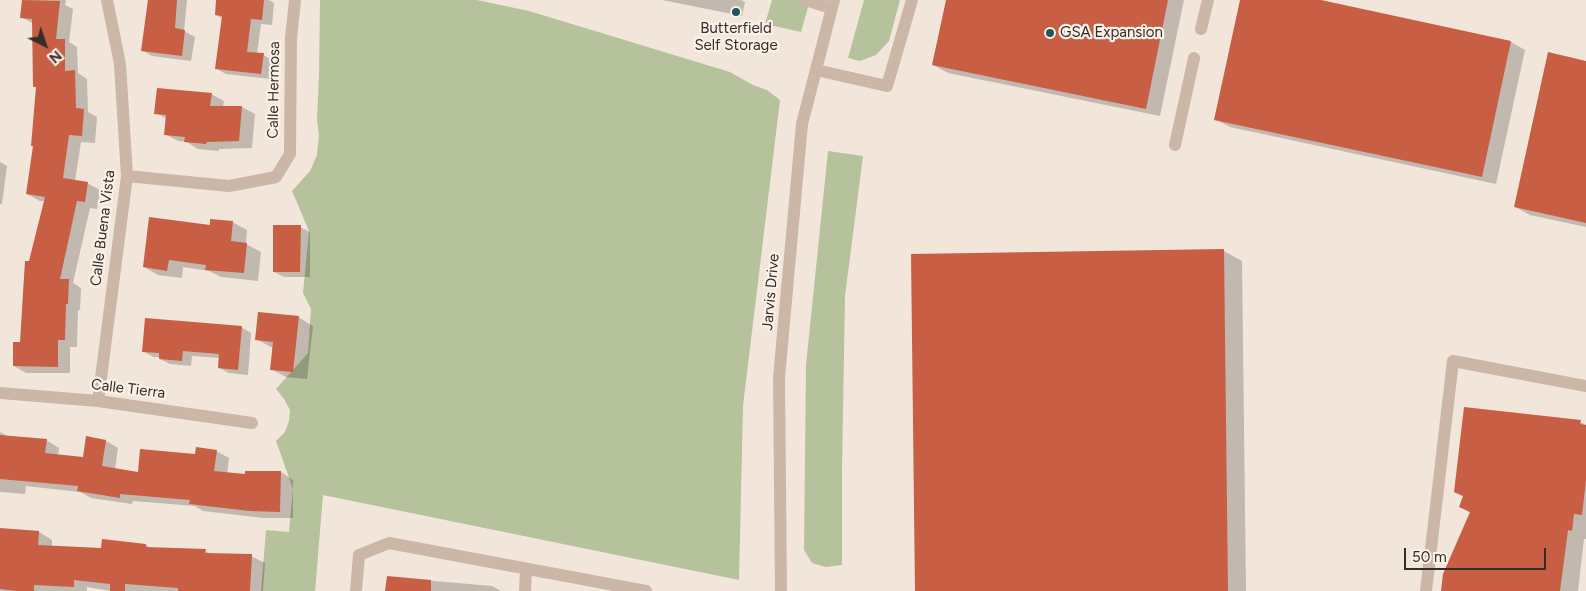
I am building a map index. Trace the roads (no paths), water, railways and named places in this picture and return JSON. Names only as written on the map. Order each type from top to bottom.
[{"type":"street","name":"Calle Buena Vista","points":[[98,401],[127,176],[120,64],[108,0]]},
{"type":"street","name":"Calle Hermosa","points":[[127,176],[229,186],[276,177],[290,154],[291,38],[295,0]]},
{"type":"street","points":[[804,0],[833,4]]},
{"type":"street","points":[[816,70],[887,86],[912,0]]},
{"type":"street","points":[[1201,29],[1208,0]]},
{"type":"street","name":"Jarvis Drive","points":[[781,591],[779,378],[802,124],[833,4]]},
{"type":"street","points":[[1175,145],[1194,58]]},
{"type":"street","points":[[1426,591],[1453,361],[1586,386]]},
{"type":"street","name":"Calle Tierra","points":[[0,393],[98,401],[252,422]]},
{"type":"street","points":[[356,591],[359,555],[389,543],[646,591]]},
{"type":"street","points":[[524,591],[526,570]]},
{"type":"place","name":"Butterfield Self Storage","points":[[736,12]]},
{"type":"place","name":"GSA Expansion","points":[[1050,33]]}]
